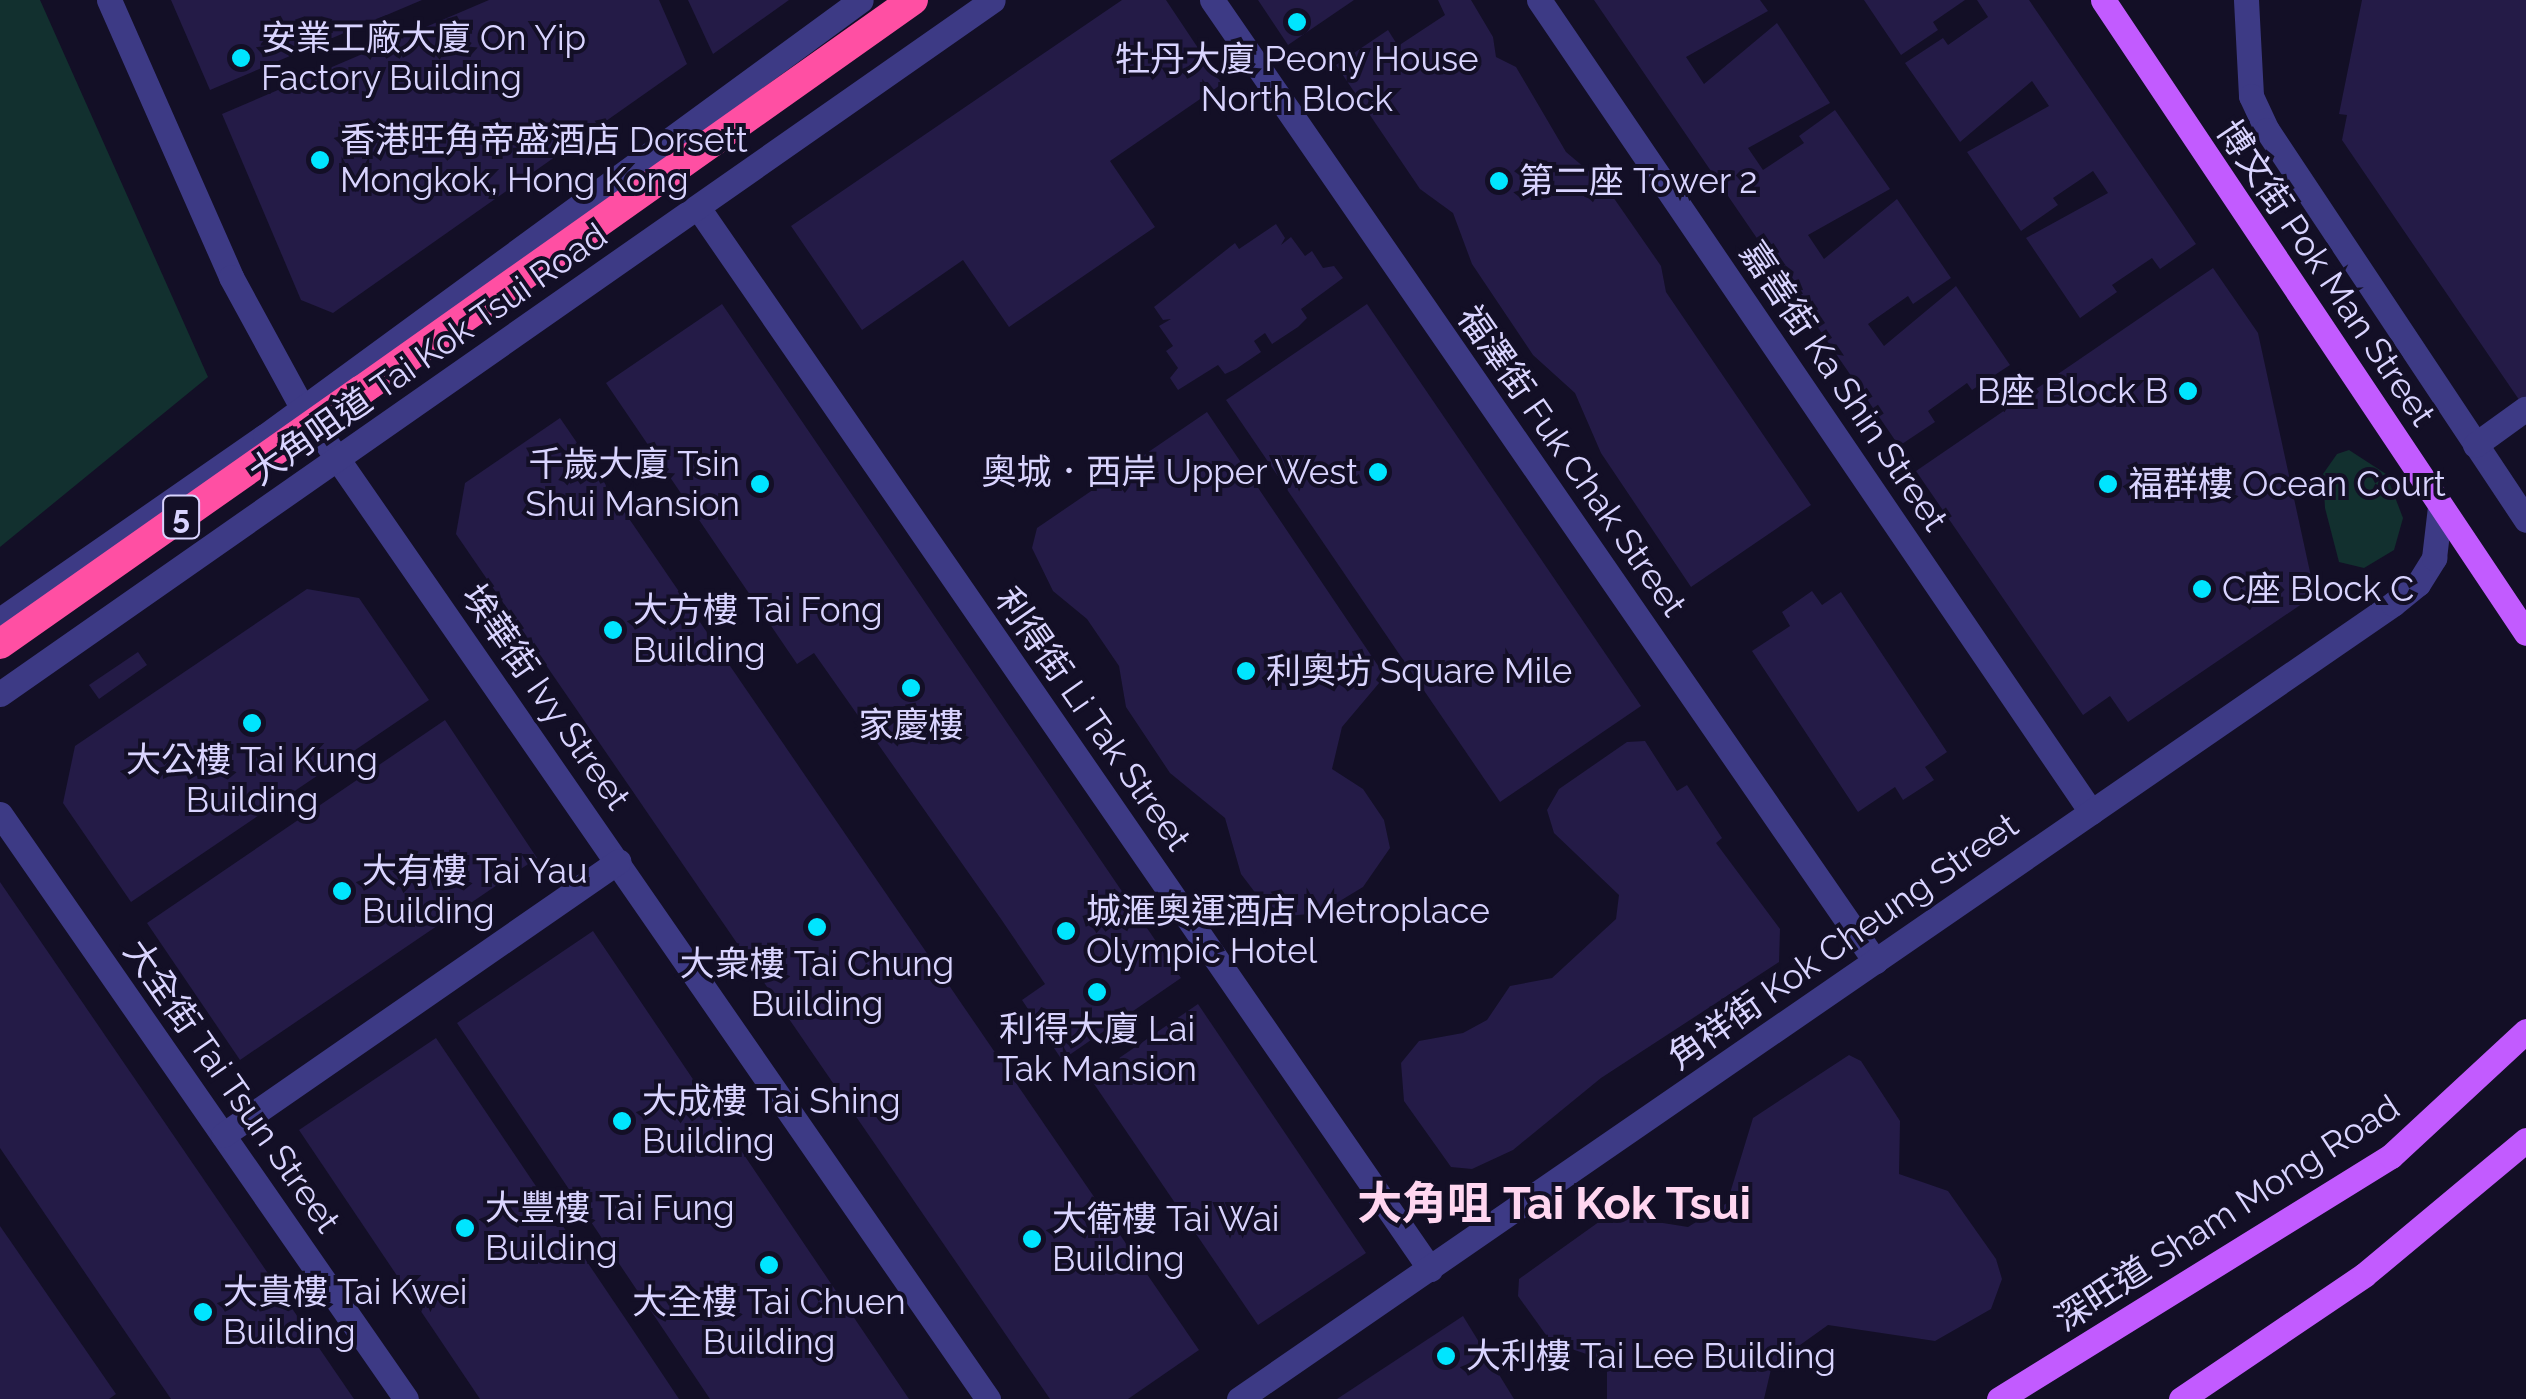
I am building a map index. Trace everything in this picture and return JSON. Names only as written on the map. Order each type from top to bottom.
[{"type":"highway","name":"5","points":[[0,644],[913,0]]},
{"type":"main road","name":"博文街 Pok Man Street","points":[[2102,0],[2526,633]]},
{"type":"main road","name":"深旺道 Sham Mong Road","points":[[1999,1399],[2391,1156],[2526,1031]]},
{"type":"main road","points":[[2181,1399],[2364,1275],[2526,1140]]},
{"type":"street","name":"埃華街 Ivy Street","points":[[109,0],[231,277],[303,409],[988,1399]]},
{"type":"street","name":"大角咀道 Tai Kok Tsui Road","points":[[0,620],[303,409],[862,0]]},
{"type":"street","name":"大角咀道 Tai Kok Tsui Road","points":[[0,694],[992,0]]},
{"type":"street","name":"福澤街 Fuk Chak Street","points":[[1212,0],[1874,961]]},
{"type":"street","name":"嘉善街 Ka Shin Street","points":[[1539,0],[2091,812]]},
{"type":"street","name":"博文街 Pok Man Street","points":[[2246,0],[2251,96],[2287,164],[2526,520]]},
{"type":"street","name":"利得街 Li Tak Street","points":[[698,209],[1430,1269]]},
{"type":"street","points":[[2475,445],[2525,409]]},
{"type":"street","name":"角祥街 Kok Cheung Street","points":[[1238,1399],[2418,584],[2434,558],[2440,507]]},
{"type":"street","name":"大全街 Tai Tsun Street","points":[[0,814],[406,1399]]},
{"type":"street","points":[[223,1135],[618,861]]},
{"type":"green space","points":[[0,0],[40,0],[208,377],[0,547]]},
{"type":"green space","points":[[2349,450],[2386,474],[2403,518],[2394,550],[2364,568],[2339,562],[2325,508],[2323,474],[2337,454]]},
{"type":"building","name":"安業工廠大廈 On Yip Factory Building","points":[[171,0],[422,0],[210,90]]},
{"type":"building","points":[[489,0],[659,0],[687,64],[333,313],[301,300],[222,114]]},
{"type":"building","points":[[688,0],[789,0],[713,54]]},
{"type":"building","points":[[1122,0],[1166,0],[1222,84],[1110,161],[1155,227],[1009,327],[963,260],[862,330],[791,226]]},
{"type":"building","name":"牡丹大廈 Peony House North Block","points":[[1258,0],[1354,0],[1288,45]]},
{"type":"building","points":[[1438,0],[1471,0],[1493,37],[1496,57],[1516,67],[1566,152],[1604,184],[1661,266],[1666,292],[1811,505],[1691,587],[1601,453],[1575,393],[1533,355],[1472,264],[1453,213],[1420,189],[1336,65],[1388,30],[1398,46],[1445,15]]},
{"type":"building","points":[[1594,0],[1760,0],[1768,11],[1686,57],[1704,84],[1777,23],[1830,103],[1748,148],[1763,170],[1804,143],[1799,136],[1835,110],[1890,189],[1808,235],[1824,259],[1897,199],[1951,278],[1913,304],[1908,296],[1868,324],[1884,346],[1956,286],[2010,365],[1972,390],[1967,383],[1928,411],[1935,422],[1899,446]]},
{"type":"building","points":[[1864,0],[1965,0],[1933,22],[1938,30],[1901,55]]},
{"type":"building","points":[[1977,0],[2029,0],[2196,244],[2160,269],[2152,258],[2112,285],[2117,292],[2080,318],[2026,238],[2108,193],[2093,171],[2053,198],[2058,205],[2021,231],[1967,152],[2049,106],[2032,81],[1960,142],[1905,63],[1943,38],[1948,45],[1988,17]]},
{"type":"building","points":[[2362,0],[2526,0],[2526,410],[2342,140],[2347,115],[2339,114]]},
{"type":"building","points":[[1276,224],[1285,238],[1281,245],[1291,237],[1305,256],[1312,251],[1323,268],[1334,266],[1343,278],[1301,309],[1307,318],[1298,327],[1272,344],[1265,333],[1254,341],[1261,352],[1236,369],[1225,374],[1218,365],[1178,390],[1170,378],[1178,368],[1166,351],[1173,346],[1159,326],[1171,319],[1163,320],[1154,307],[1235,243],[1239,249]]},
{"type":"building","name":"福群樓 Ocean Court","points":[[2213,268],[2258,333],[2315,595],[2128,722],[2110,696],[2083,715],[1916,471]]},
{"type":"building","points":[[722,304],[1181,978],[1062,1060],[1022,1000],[1045,984],[814,653],[797,664],[606,383]]},
{"type":"building","points":[[1367,304],[1641,706],[1500,802],[1226,400]]},
{"type":"building","points":[[1207,412],[1385,676],[1342,727],[1332,769],[1363,789],[1384,820],[1390,848],[1363,887],[1320,913],[1287,916],[1260,899],[1241,874],[1225,818],[1170,773],[1126,707],[1119,666],[1087,619],[1053,591],[1032,548],[1037,528]]},
{"type":"building","points":[[560,418],[1199,1350],[1128,1399],[1050,1399],[456,534],[465,483]]},
{"type":"building","name":"大公樓 Tai Kung Building","points":[[307,589],[359,598],[429,700],[131,902],[63,803],[75,746]]},
{"type":"building","points":[[1812,591],[1822,605],[1841,592],[1947,752],[1925,767],[1934,780],[1903,800],[1895,787],[1858,812],[1752,651],[1790,626],[1782,612]]},
{"type":"building","points":[[138,652],[147,665],[99,699],[89,685]]},
{"type":"building","name":"大有樓 Tai Yau Building","points":[[445,720],[537,858],[240,1060],[147,923]]},
{"type":"building","points":[[1645,741],[1677,791],[1687,785],[1722,838],[1716,843],[1780,929],[1779,962],[1601,1078],[1513,1150],[1472,1169],[1451,1167],[1404,1101],[1401,1063],[1419,1041],[1463,1033],[1487,1020],[1510,986],[1552,978],[1616,919],[1619,895],[1554,833],[1547,810],[1559,789],[1627,742]]},
{"type":"building","points":[[0,882],[354,1399],[171,1399],[0,1148]]},
{"type":"building","name":"大成樓 Tai Shing Building","points":[[593,931],[909,1399],[710,1399],[457,1023]]},
{"type":"building","points":[[1198,1004],[1366,1253],[1258,1325],[1090,1078]]},
{"type":"building","name":"大豐樓 Tai Fung Building","points":[[436,1038],[679,1399],[480,1399],[299,1130]]},
{"type":"building","points":[[1849,1055],[1861,1061],[1900,1121],[1899,1174],[1948,1191],[1996,1259],[2002,1279],[1991,1309],[1935,1341],[1828,1325],[1772,1365],[1764,1399],[1607,1399],[1607,1361],[1551,1342],[1518,1296],[1519,1279],[1603,1219],[1619,1216],[1688,1227],[1727,1203],[1753,1118]]},
{"type":"building","points":[[0,1226],[116,1394],[109,1399],[0,1399]]},
{"type":"building","name":"大利樓 Tai Lee Building","points":[[1463,1316],[1514,1399],[1337,1399]]},
{"type":"place","name":"牡丹大廈 Peony House North Block","points":[[1297,22]]},
{"type":"place","name":"安業工廠大廈 On Yip Factory Building","points":[[241,58]]},
{"type":"place","name":"香港旺角帝盛酒店 Dorsett Mongkok, Hong Kong","points":[[320,160]]},
{"type":"place","name":"第二座 Tower 2","points":[[1499,181]]},
{"type":"place","name":"B座 Block B","points":[[2188,391]]},
{"type":"place","name":"奧城．西岸 Upper West","points":[[1378,472]]},
{"type":"place","name":"千歲大廈 Tsin Shui Mansion","points":[[760,484]]},
{"type":"place","name":"福群樓 Ocean Court","points":[[2108,484]]},
{"type":"place","name":"C座 Block C","points":[[2202,589]]},
{"type":"place","name":"大方樓 Tai Fong Building","points":[[613,630]]},
{"type":"place","name":"利奧坊 Square Mile","points":[[1246,671]]},
{"type":"place","name":"家慶樓","points":[[911,688]]},
{"type":"place","name":"大公樓 Tai Kung Building","points":[[252,723]]},
{"type":"place","name":"大有樓 Tai Yau Building","points":[[342,891]]},
{"type":"place","name":"大衆樓 Tai Chung Building","points":[[817,927]]},
{"type":"place","name":"城滙奧運酒店 Metroplace Olympic Hotel","points":[[1066,931]]},
{"type":"place","name":"利得大廈 Lai Tak Mansion","points":[[1097,992]]},
{"type":"place","name":"大成樓 Tai Shing Building","points":[[622,1121]]},
{"type":"place","name":"大豐樓 Tai Fung Building","points":[[465,1228]]},
{"type":"place","name":"大衛樓 Tai Wai Building","points":[[1032,1239]]},
{"type":"place","name":"大全樓 Tai Chuen Building","points":[[769,1265]]},
{"type":"place","name":"大貴樓 Tai Kwei Building","points":[[203,1312]]},
{"type":"place","name":"大利樓 Tai Lee Building","points":[[1446,1356]]},
{"type":"district","name":"大角咀 Tai Kok Tsui","points":[[1554,1204]]}]
